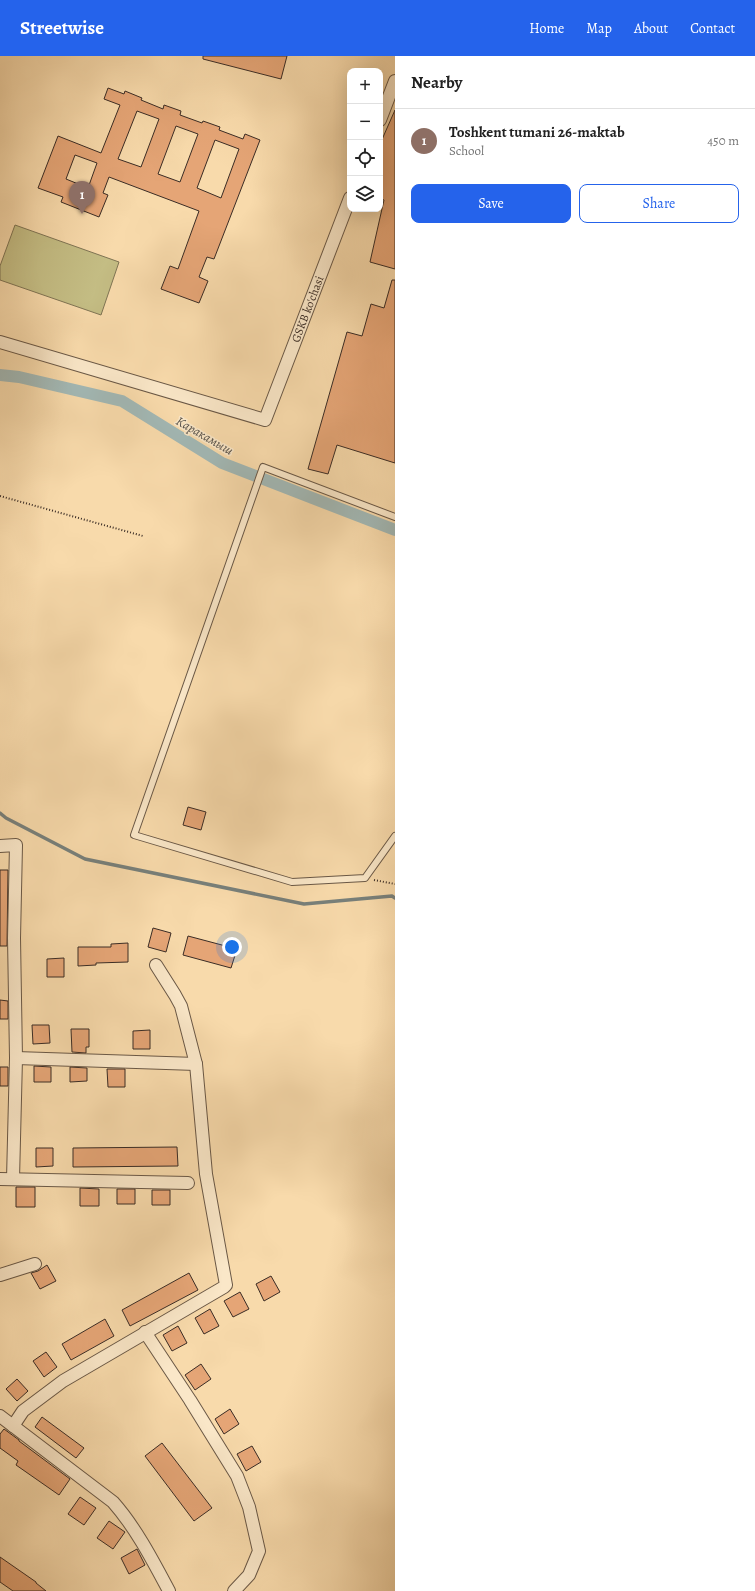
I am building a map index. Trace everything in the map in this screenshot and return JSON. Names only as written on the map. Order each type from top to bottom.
[{"type":"street","points":[[383,112],[395,81]]},
{"type":"street","name":"GSKB ko'chasi","points":[[0,342],[265,420],[347,206]]},
{"type":"street","points":[[0,846],[16,846],[14,938],[16,1058],[13,1179]]},
{"type":"street","points":[[13,1426],[23,1411],[63,1381],[226,1285],[206,1174],[196,1064],[181,1006],[156,965]]},
{"type":"street","points":[[16,1058],[196,1064]]},
{"type":"street","points":[[0,1180],[13,1179],[188,1183]]},
{"type":"street","points":[[0,1274],[35,1264]]},
{"type":"street","points":[[145,1332],[190,1400],[236,1476],[249,1507],[259,1551],[249,1575],[234,1591]]},
{"type":"street","points":[[0,1416],[113,1502],[122,1512],[169,1591]]},
{"type":"lane","points":[[395,517],[263,467],[134,835],[292,882],[365,878],[395,836]]},
{"type":"path","points":[[0,496],[143,536]]},
{"type":"path","points":[[365,878],[395,884]]},
{"type":"shaded area","points":[[15,225],[119,262],[101,315],[0,280],[0,266]]},
{"type":"building","points":[[203,56],[287,56],[281,79],[203,59]]},
{"type":"building","points":[[108,88],[124,94],[125,91],[142,98],[141,100],[163,109],[164,105],[181,111],[180,115],[202,123],[203,121],[220,127],[219,130],[243,139],[245,134],[260,140],[214,259],[207,257],[199,277],[208,281],[199,303],[161,289],[170,266],[178,269],[199,211],[109,177],[103,193],[108,195],[99,217],[61,202],[63,197],[38,188],[58,136],[101,153],[120,105],[104,99]],"holes":[[[137,111],[159,119],[141,167],[118,159]],[[176,126],[198,134],[180,182],[158,174]],[[215,140],[239,149],[221,198],[197,188]],[[75,155],[97,163],[88,188],[66,179]]]},
{"type":"building","points":[[395,110],[395,269],[370,262],[381,212],[383,212],[383,137]]},
{"type":"building","points":[[392,280],[395,280],[395,463],[337,445],[328,474],[308,469],[347,332],[362,336],[371,304],[384,308]]},
{"type":"building","points":[[188,807],[206,812],[201,830],[183,825]]},
{"type":"building","points":[[0,870],[8,870],[7,946],[0,946]]},
{"type":"building","points":[[153,928],[171,933],[166,952],[148,947]]},
{"type":"building","points":[[188,936],[237,949],[231,968],[183,955]]},
{"type":"building","points":[[128,943],[128,962],[96,963],[96,965],[78,966],[78,947],[111,947],[111,944]]},
{"type":"building","points":[[64,958],[64,977],[47,977],[47,959]]},
{"type":"building","points":[[0,1000],[8,1001],[8,1019],[0,1019]]},
{"type":"building","points":[[32,1025],[49,1025],[50,1043],[33,1044]]},
{"type":"building","points":[[71,1029],[89,1029],[89,1047],[86,1047],[86,1053],[72,1052]]},
{"type":"building","points":[[150,1030],[150,1049],[133,1049],[133,1031]]},
{"type":"building","points":[[34,1066],[51,1067],[51,1082],[34,1082]]},
{"type":"building","points":[[0,1067],[8,1067],[8,1086],[0,1086]]},
{"type":"building","points":[[70,1067],[87,1068],[87,1081],[70,1082]]},
{"type":"building","points":[[107,1069],[125,1069],[125,1087],[108,1087]]},
{"type":"building","points":[[177,1147],[178,1166],[73,1167],[73,1148]]},
{"type":"building","points":[[36,1148],[53,1148],[53,1166],[36,1167]]},
{"type":"building","points":[[16,1187],[35,1187],[35,1207],[16,1207]]},
{"type":"building","points":[[80,1188],[99,1189],[99,1206],[80,1206]]},
{"type":"building","points":[[117,1189],[135,1189],[135,1204],[117,1204]]},
{"type":"building","points":[[152,1190],[170,1190],[170,1205],[152,1205]]},
{"type":"building","points":[[47,1265],[56,1281],[40,1289],[31,1273],[38,1271]]},
{"type":"building","points":[[189,1273],[198,1290],[130,1326],[122,1310]]},
{"type":"building","points":[[271,1276],[280,1292],[264,1301],[256,1284]]},
{"type":"building","points":[[240,1292],[249,1309],[233,1317],[224,1301]]},
{"type":"building","points":[[210,1309],[219,1326],[204,1334],[195,1318]]},
{"type":"building","points":[[105,1319],[114,1336],[71,1360],[62,1344]]},
{"type":"building","points":[[178,1326],[187,1343],[172,1351],[163,1335]]},
{"type":"building","points":[[46,1352],[57,1367],[44,1377],[33,1361]]},
{"type":"building","points":[[201,1364],[211,1379],[195,1390],[185,1375]]},
{"type":"building","points":[[17,1379],[28,1391],[17,1401],[6,1389]]},
{"type":"building","points":[[230,1409],[239,1424],[224,1434],[215,1419]]},
{"type":"building","points":[[42,1417],[84,1448],[76,1458],[35,1427]]},
{"type":"building","points":[[4,1429],[70,1479],[59,1495],[16,1465],[18,1461],[0,1448],[0,1434]]},
{"type":"building","points":[[162,1443],[212,1508],[194,1521],[145,1456]]},
{"type":"building","points":[[252,1446],[261,1462],[246,1471],[237,1454]]},
{"type":"building","points":[[80,1497],[96,1508],[84,1525],[68,1514]]},
{"type":"building","points":[[109,1521],[125,1532],[113,1549],[97,1538]]},
{"type":"building","points":[[137,1549],[145,1565],[129,1574],[121,1558]]},
{"type":"building","points":[[0,1557],[36,1582],[46,1591],[13,1591],[0,1582]]},
{"type":"waterway","name":"Каракамыш","points":[[0,375],[19,377],[122,401],[222,463],[395,530]]},
{"type":"waterway","points":[[0,813],[6,818],[85,859],[304,904],[392,896],[395,898]]},
{"type":"place","name":"Toshkent tumani 26-maktab","points":[[82,214]]}]
